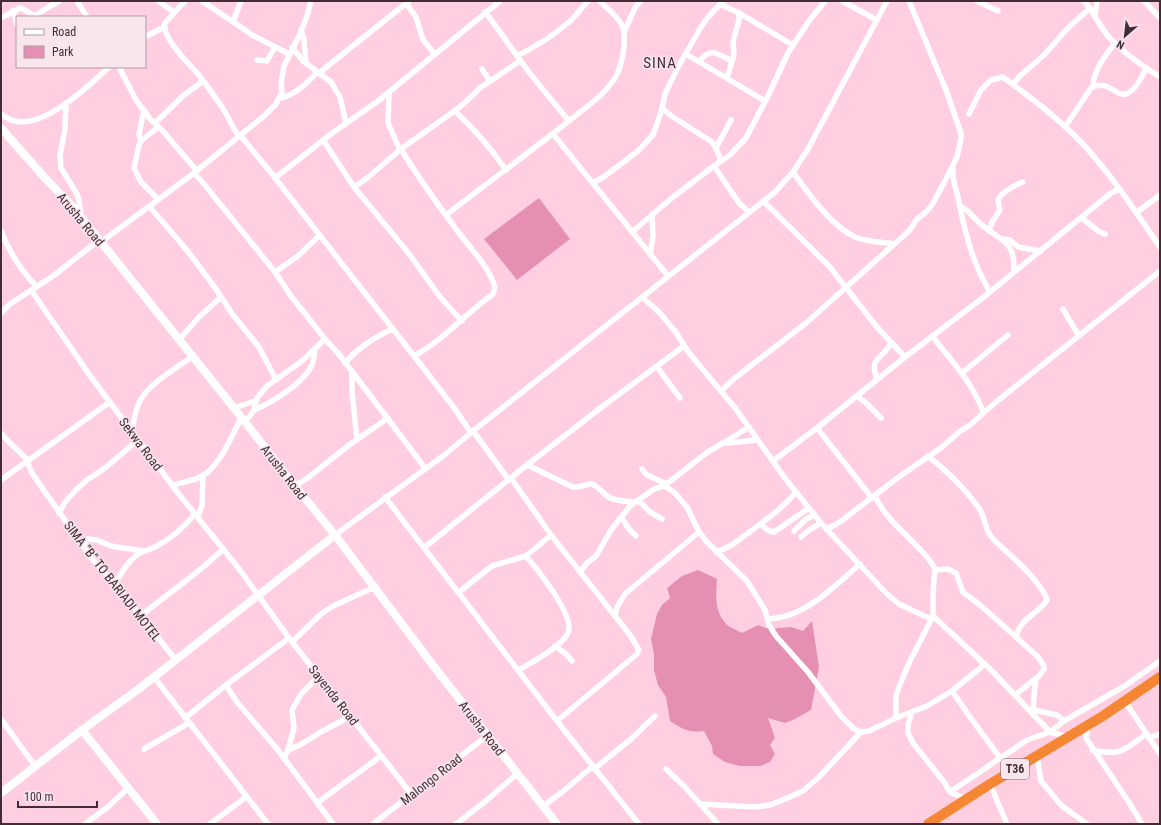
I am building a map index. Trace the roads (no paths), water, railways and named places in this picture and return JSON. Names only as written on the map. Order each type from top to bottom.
[{"type":"highway","name":"T36","points":[[928,824],[942,820],[966,799],[1103,716],[1124,700],[1160,677]]},
{"type":"main road","name":"Arusha Road","points":[[1,128],[15,146],[73,207],[193,356],[294,486],[335,534],[432,664],[557,824]]},
{"type":"main road","points":[[1,793],[82,730],[154,677],[335,534]]},
{"type":"main road","points":[[82,730],[157,824]]},
{"type":"street","points":[[1,18],[20,8],[23,8],[29,14],[36,15],[59,1]]},
{"type":"street","points":[[77,1],[85,16]]},
{"type":"street","points":[[158,1],[174,12]]},
{"type":"street","points":[[146,36],[164,27],[165,23],[185,1]]},
{"type":"street","points":[[202,1],[254,36],[289,54]]},
{"type":"street","points":[[233,22],[241,1]]},
{"type":"street","points":[[1,313],[10,304],[53,276],[195,172],[264,116],[276,104],[282,92],[284,66],[307,16],[311,1]]},
{"type":"street","points":[[275,178],[323,140],[389,92],[467,30],[485,12],[500,1]]},
{"type":"street","points":[[354,186],[366,179],[518,59],[569,22],[588,1]]},
{"type":"street","points":[[446,215],[553,134],[590,104],[614,81],[622,60],[623,26],[600,1]]},
{"type":"street","points":[[624,32],[636,6],[640,1]]},
{"type":"street","points":[[632,232],[652,214],[730,155],[746,138],[788,53],[809,22],[826,1]]},
{"type":"street","points":[[842,1],[877,20]]},
{"type":"street","points":[[335,534],[447,453],[775,192],[793,172],[808,149],[887,1]]},
{"type":"street","points":[[721,391],[735,378],[806,323],[912,228],[917,219],[932,205],[953,166],[959,151],[961,134],[946,90],[909,1]]},
{"type":"street","points":[[977,1],[998,11]]},
{"type":"street","points":[[1084,1],[1090,8],[1099,24],[1115,43],[1160,78]]},
{"type":"street","points":[[1095,16],[1097,1]]},
{"type":"street","points":[[1144,1],[1160,18]]},
{"type":"street","points":[[280,98],[286,97],[306,85],[318,73],[407,2],[416,16],[424,40],[435,54]]},
{"type":"street","points":[[593,183],[647,143],[653,135],[665,94],[701,27],[722,3],[793,45]]},
{"type":"street","points":[[1013,84],[1067,29],[1090,8]]},
{"type":"street","points":[[14,11],[16,20]]},
{"type":"street","points":[[485,12],[518,59],[569,121]]},
{"type":"street","points":[[727,78],[734,55],[733,42],[739,13]]},
{"type":"street","points":[[164,27],[173,44],[221,105],[240,136],[275,178],[636,643],[639,651],[617,672],[557,721]]},
{"type":"street","points":[[301,30],[304,40],[306,64]]},
{"type":"street","points":[[1065,127],[1081,101],[1093,86],[1095,74],[1099,65],[1115,43]]},
{"type":"street","points":[[257,60],[267,61],[275,47]]},
{"type":"street","points":[[292,47],[306,64],[331,82],[340,96],[346,123]]},
{"type":"street","points":[[699,62],[703,56],[708,53],[718,54],[732,61]]},
{"type":"street","points":[[686,54],[765,101]]},
{"type":"street","points":[[1,114],[13,121],[25,122],[45,116],[66,103],[98,78],[108,68]]},
{"type":"street","points":[[120,68],[136,100],[275,272],[291,296],[338,353],[425,468]]},
{"type":"street","points":[[1093,86],[1104,84],[1118,94],[1127,94],[1137,84],[1147,68]]},
{"type":"street","points":[[482,69],[490,81]]},
{"type":"street","points":[[969,114],[981,90],[991,80],[1003,77],[1065,127],[1081,142],[1119,189],[1160,247]]},
{"type":"street","points":[[158,200],[141,182],[134,168],[141,140],[186,93],[203,81]]},
{"type":"street","points":[[389,92],[388,123],[401,150],[446,215],[481,260],[495,287],[493,294],[475,308],[462,321],[425,350],[414,356]]},
{"type":"street","points":[[66,103],[65,129],[60,162],[63,172],[79,200],[81,217]]},
{"type":"street","points":[[662,108],[670,115],[705,137],[716,148],[721,161]]},
{"type":"street","points":[[141,140],[139,134],[144,110]]},
{"type":"street","points":[[455,110],[485,141],[506,170]]},
{"type":"street","points":[[716,148],[731,120]]},
{"type":"street","points":[[553,134],[668,276]]},
{"type":"street","points":[[323,140],[354,186],[410,255],[440,297],[462,321]]},
{"type":"street","points":[[714,166],[739,203],[749,212]]},
{"type":"street","points":[[953,166],[952,180],[960,206],[967,240],[973,257],[990,292]]},
{"type":"street","points":[[793,172],[831,219],[843,229],[854,236],[866,240],[894,244]]},
{"type":"street","points":[[989,230],[992,222],[1000,210],[998,201],[1000,195],[1017,184],[1023,182]]},
{"type":"street","points":[[773,461],[818,428],[905,357],[990,292],[1111,193],[1119,189]]},
{"type":"street","points":[[1136,213],[1160,195]]},
{"type":"street","points":[[763,201],[829,266],[876,326],[905,357]]},
{"type":"street","points":[[149,206],[186,249],[216,289],[233,315],[259,347],[276,380]]},
{"type":"street","points":[[960,206],[970,212],[980,223],[1002,239],[1013,253],[1014,272]]},
{"type":"street","points":[[650,255],[653,236],[652,214]]},
{"type":"street","points":[[1082,218],[1098,231],[1105,234]]},
{"type":"street","points":[[1,231],[5,242],[18,264],[36,286]]},
{"type":"street","points":[[275,272],[298,256],[319,236]]},
{"type":"street","points":[[1002,239],[1010,240],[1018,247],[1041,250]]},
{"type":"street","points":[[827,529],[840,522],[942,447],[959,432],[970,425],[983,412],[1160,271]]},
{"type":"street","name":"Sekwa Road","points":[[31,290],[138,440],[196,516],[240,570],[257,595]]},
{"type":"street","points":[[179,340],[199,317],[221,297]]},
{"type":"street","points":[[642,297],[659,312],[684,346],[749,427],[820,523],[888,594],[900,604],[932,617],[1034,712],[1050,732],[1068,737]]},
{"type":"street","points":[[1063,310],[1079,336]]},
{"type":"street","points":[[345,363],[369,341],[393,330]]},
{"type":"street","points":[[962,373],[1008,335]]},
{"type":"street","points":[[932,336],[962,373],[979,399],[983,412]]},
{"type":"street","points":[[172,485],[196,479],[211,469],[217,462],[243,419],[250,416],[254,410],[255,401],[267,386],[290,371],[325,339]]},
{"type":"street","points":[[878,379],[874,364],[888,348],[891,342]]},
{"type":"street","points":[[425,548],[526,465],[684,346]]},
{"type":"street","points":[[254,410],[272,401],[300,380],[311,367],[314,360],[315,349]]},
{"type":"street","points":[[132,431],[140,400],[165,376],[193,356]]},
{"type":"street","points":[[657,367],[680,398]]},
{"type":"street","points":[[352,372],[356,440]]},
{"type":"street","points":[[857,396],[880,418]]},
{"type":"street","points":[[234,408],[255,401]]},
{"type":"street","points":[[1,480],[110,402]]},
{"type":"street","points":[[294,486],[309,477],[356,440],[388,418]]},
{"type":"street","points":[[580,572],[587,562],[596,556],[611,530],[621,517],[637,501],[654,489],[666,485],[709,451],[749,427]]},
{"type":"street","points":[[818,428],[889,518],[899,530],[927,557],[936,570],[932,617],[914,651],[899,687],[896,701],[896,718]]},
{"type":"street","name":"SIMA \"B\" TO BARIADI MOTEL","points":[[1,433],[28,461],[31,471],[82,546],[115,584],[175,660]]},
{"type":"street","points":[[59,513],[65,502],[76,490],[138,440]]},
{"type":"street","points":[[723,443],[758,440]]},
{"type":"street","points":[[928,456],[951,476],[963,489],[979,508],[985,519],[990,535],[1045,593],[1046,600],[1044,604],[1022,623],[1016,637]]},
{"type":"street","points":[[526,465],[573,487],[579,488],[589,484],[594,484],[608,497],[637,501],[650,512],[662,519]]},
{"type":"street","points":[[642,469],[647,475],[666,485],[687,507],[699,532],[716,552],[747,581],[759,600],[768,619],[769,625],[776,636],[808,672],[840,716],[854,729],[861,732],[869,731],[896,718],[927,706],[952,691],[984,664]]},
{"type":"street","points":[[115,584],[127,565],[138,554],[158,546],[196,516],[202,505],[203,475]]},
{"type":"street","points":[[716,552],[727,548],[761,524],[780,509],[796,492]]},
{"type":"street","points":[[385,497],[593,768],[639,824]]},
{"type":"street","points":[[761,524],[766,530],[774,532],[809,508]]},
{"type":"street","points":[[794,531],[806,520],[815,515]]},
{"type":"street","points":[[621,517],[636,536]]},
{"type":"street","points":[[801,538],[809,530],[820,523]]},
{"type":"street","points":[[615,616],[617,607],[625,594],[699,532]]},
{"type":"street","points":[[459,592],[492,566],[526,556],[551,535]]},
{"type":"street","points":[[82,546],[88,539],[93,539],[111,546],[145,551]]},
{"type":"street","points":[[141,616],[158,601],[191,578],[223,549]]},
{"type":"street","points":[[518,670],[544,655],[555,646],[568,633],[569,621],[557,598],[538,570],[526,556]]},
{"type":"street","points":[[768,619],[787,616],[812,603],[828,592],[860,564]]},
{"type":"street","points":[[936,570],[948,569],[956,573],[962,592],[980,605],[1016,637],[1038,657],[1044,666],[1043,672],[1015,695]]},
{"type":"street","points":[[144,749],[187,720],[226,685],[290,640],[321,614],[333,606],[375,587]]},
{"type":"street","name":"Sayenda Road","points":[[257,595],[290,640],[412,795]]},
{"type":"street","points":[[555,646],[566,654],[572,662]]},
{"type":"street","points":[[950,792],[1027,740],[1050,732],[1123,687],[1160,661]]},
{"type":"street","points":[[284,759],[294,728],[292,710],[301,694],[319,676]]},
{"type":"street","points":[[154,677],[268,824]]},
{"type":"street","points":[[1034,712],[1036,679]]},
{"type":"street","points":[[226,685],[333,824]]},
{"type":"street","points":[[952,691],[1001,759]]},
{"type":"street","points":[[1124,700],[1160,754]]},
{"type":"street","points":[[912,712],[908,725],[910,737],[950,792],[966,799]]},
{"type":"street","points":[[1034,712],[1057,714],[1064,722]]},
{"type":"street","points":[[288,750],[299,747],[319,734],[337,725],[349,716]]},
{"type":"street","points":[[543,806],[630,740],[655,716]]},
{"type":"street","points":[[1,719],[35,766]]},
{"type":"street","points":[[1088,725],[1086,738],[1092,750],[1130,804],[1142,824]]},
{"type":"street","points":[[700,804],[756,807],[785,799],[802,790],[819,777],[861,732]]},
{"type":"street","points":[[1092,750],[1115,753],[1147,736],[1160,734]]},
{"type":"street","name":"Malongo Road","points":[[373,824],[488,735]]},
{"type":"street","points":[[318,803],[381,756]]},
{"type":"street","points":[[1037,756],[1041,781],[1062,806],[1087,824]]},
{"type":"street","points":[[666,768],[718,824]]},
{"type":"street","points":[[456,824],[518,773]]},
{"type":"street","points":[[990,784],[1007,824]]},
{"type":"street","points":[[85,824],[109,806],[128,788]]},
{"type":"street","points":[[210,824],[246,797]]},
{"type":"district","name":"SINA","points":[[660,63]]}]
